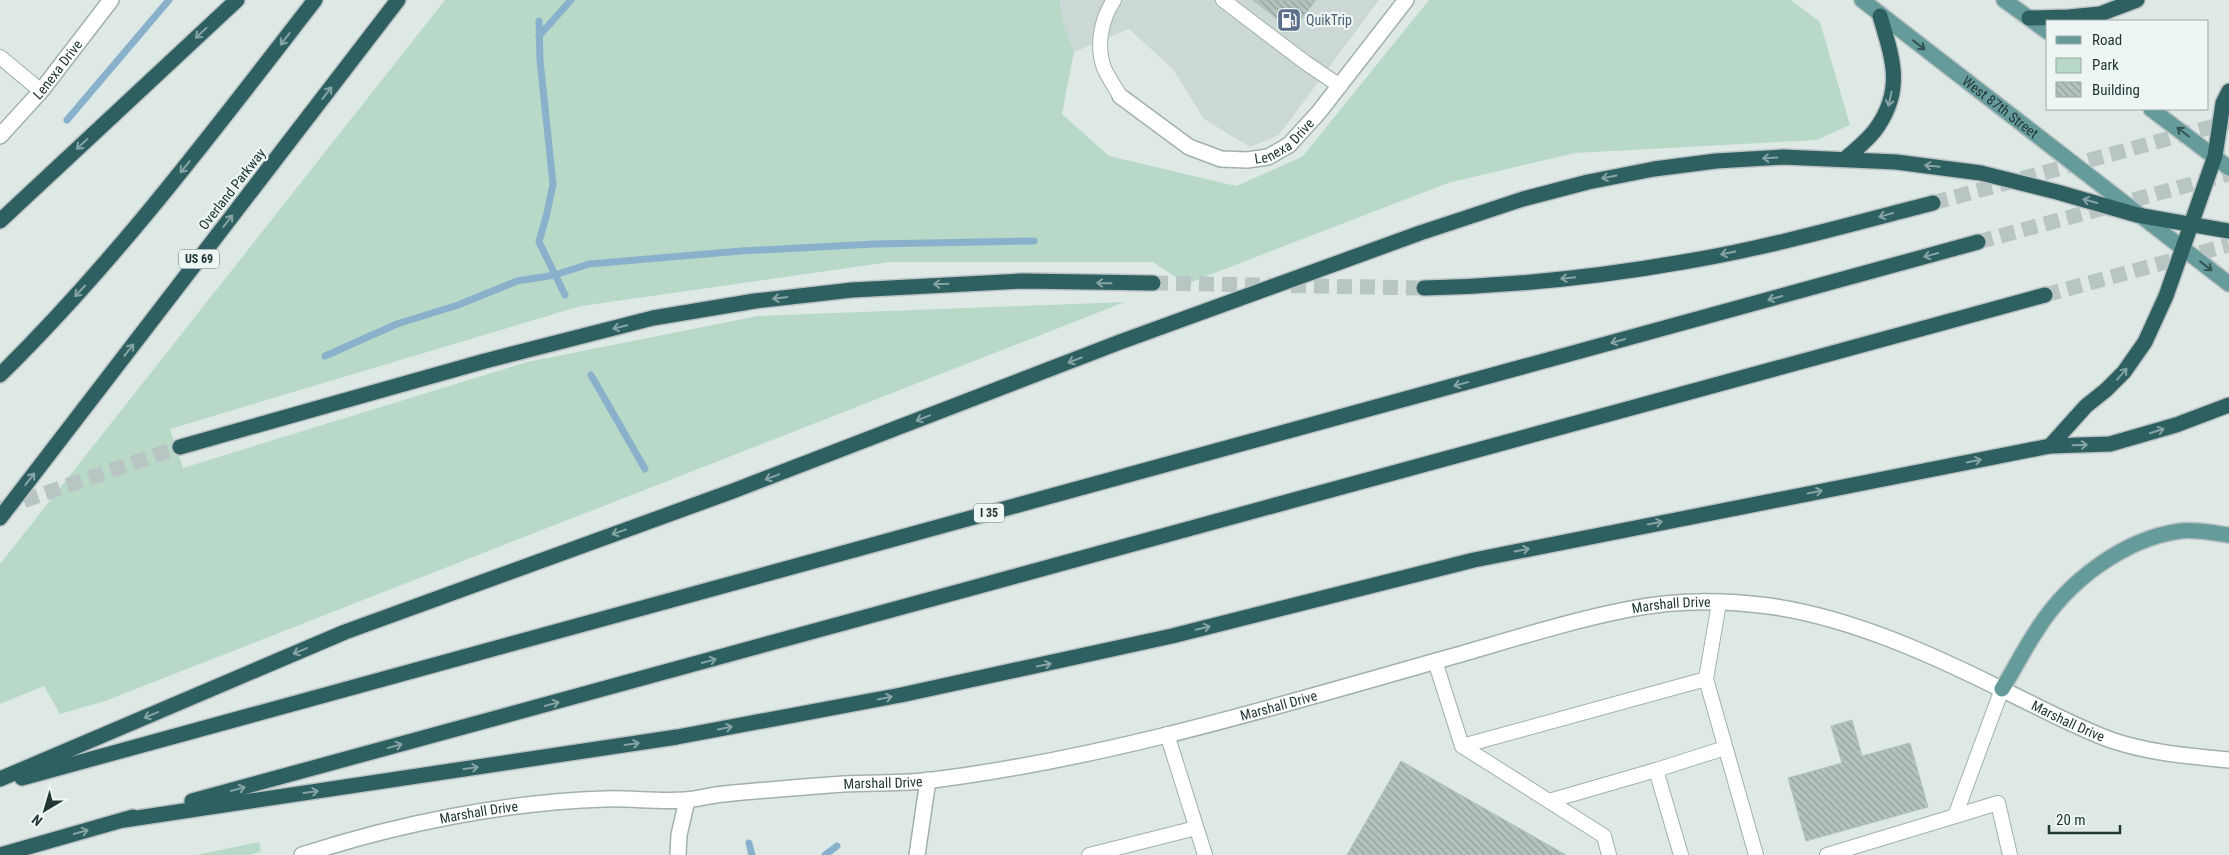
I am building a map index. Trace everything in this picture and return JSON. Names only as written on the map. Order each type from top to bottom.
[{"type":"highway","points":[[0,221],[237,0]]},
{"type":"highway","points":[[0,375],[109,259],[196,153],[315,0]]},
{"type":"highway","name":"Overland Parkway","points":[[0,518],[398,0]]},
{"type":"highway","points":[[2029,18],[2069,18],[2100,14],[2137,0]]},
{"type":"highway","points":[[1845,159],[1877,128],[1890,103],[1894,66],[1880,16]]},
{"type":"highway","points":[[2050,446],[2086,406],[2124,372],[2145,342],[2166,296],[2215,156],[2223,103],[2229,91]]},
{"type":"highway","points":[[0,779],[345,632],[733,491],[1120,342],[1429,230],[1523,199],[1588,182],[1654,169],[1735,160],[1784,158],[1845,159],[1913,164],[1980,173],[2057,192],[2137,215],[2229,231]]},
{"type":"highway","points":[[1424,288],[1484,287],[1614,273],[1685,262],[1748,249],[1933,203]]},
{"type":"highway","name":"I 35","points":[[0,784],[1978,242]]},
{"type":"highway","points":[[180,447],[484,361],[653,318],[755,301],[852,290],[1022,281],[1152,284]]},
{"type":"highway","points":[[0,855],[2044,295]]},
{"type":"highway","points":[[124,820],[678,737],[891,697],[1172,636],[1474,560],[2050,446],[2110,444],[2176,425],[2229,404]]},
{"type":"main road","name":"West 87th Street","points":[[1862,0],[1880,16],[2137,215],[2184,248],[2229,284]]},
{"type":"main road","points":[[2004,0],[2046,31]]},
{"type":"main road","points":[[2152,110],[2229,168]]},
{"type":"main road","points":[[2002,689],[2037,629],[2059,601],[2084,578],[2113,556],[2147,540],[2181,531],[2229,535]]},
{"type":"street","name":"Lenexa Drive","points":[[0,136],[41,91],[111,0]]},
{"type":"street","name":"Lenexa Drive","points":[[1120,96],[1189,147],[1221,158],[1247,160],[1268,157],[1289,145],[1320,112],[1406,0]]},
{"type":"street","name":"Marshall Drive","points":[[302,855],[340,843],[447,817],[514,807],[603,799],[687,800],[716,794],[857,783],[928,780],[1013,768],[1095,753],[1577,621],[1634,608],[1697,602],[1770,606],[1840,621],[1921,652],[2002,689],[2056,718],[2117,742],[2173,755],[2229,760]]},
{"type":"street","points":[[917,855],[928,780]]},
{"type":"street","points":[[678,855],[679,835],[687,800]]},
{"type":"lane","points":[[1114,0],[1106,11],[1101,31],[1102,51],[1104,68],[1120,96]]},
{"type":"lane","points":[[1223,0],[1241,5],[1306,63],[1340,86]]},
{"type":"lane","points":[[0,57],[41,91]]},
{"type":"lane","points":[[1718,603],[1706,679],[1756,855]]},
{"type":"lane","points":[[1435,661],[1462,746],[1604,836],[1609,855]]},
{"type":"lane","points":[[1462,746],[1706,679]]},
{"type":"lane","points":[[1955,816],[2002,689]]},
{"type":"lane","points":[[1167,734],[1205,855]]},
{"type":"lane","points":[[1549,801],[1725,748]]},
{"type":"lane","points":[[1656,770],[1681,855]]},
{"type":"lane","points":[[1827,855],[1998,803],[2010,855]]},
{"type":"lane","points":[[1090,855],[1196,828]]},
{"type":"shaded area","points":[[1060,0],[1379,0],[1279,135],[1250,147],[1204,119],[1173,69],[1129,29],[1074,52],[1062,20]]},
{"type":"green space","points":[[445,0],[1060,0],[1062,20],[1074,52],[1062,114],[1109,156],[1236,186],[1302,157],[1429,0],[1791,0],[1820,22],[1850,125],[1817,140],[1575,153],[1448,183],[1186,284],[1153,262],[890,262],[581,306],[170,429],[183,468],[527,362],[758,316],[1125,302],[105,701],[60,714],[44,686],[0,704],[0,564]]},
{"type":"green space","points":[[259,842],[261,851],[251,855],[196,855]]},
{"type":"building","name":"QuikTrip","points":[[1253,0],[1316,0],[1292,31]]},
{"type":"building","points":[[1852,720],[1862,756],[1910,743],[1928,807],[1806,841],[1788,778],[1842,763],[1831,726]]},
{"type":"building","points":[[1401,761],[1566,855],[1347,855]]},
{"type":"waterway","points":[[67,120],[169,0]]},
{"type":"waterway","points":[[539,36],[571,0]]},
{"type":"waterway","points":[[539,21],[540,60],[553,184],[539,242],[565,295]]},
{"type":"waterway","points":[[325,356],[397,324],[458,305],[517,281],[555,275],[589,264],[741,251],[874,244],[1034,241]]},
{"type":"waterway","points":[[591,375],[645,469]]},
{"type":"waterway","points":[[749,843],[752,855]]},
{"type":"waterway","points":[[825,855],[837,846]]},
{"type":"tunnel","points":[[1933,203],[2229,122]]},
{"type":"tunnel","points":[[1978,242],[2229,174]]},
{"type":"tunnel","points":[[2045,295],[2229,245]]},
{"type":"tunnel","points":[[1153,283],[1424,288]]},
{"type":"tunnel","points":[[2,508],[180,447]]},
{"type":"place","name":"QuikTrip","points":[[1289,20]]}]
